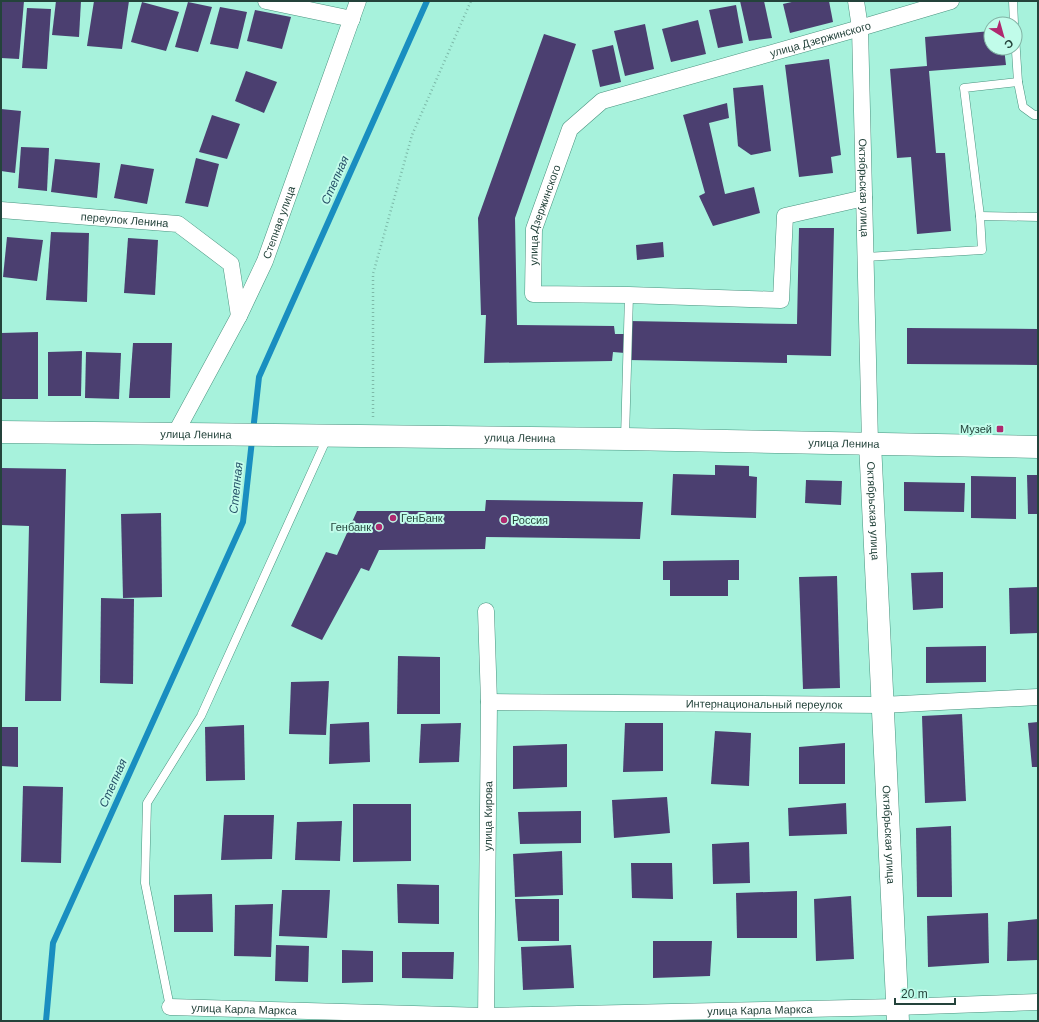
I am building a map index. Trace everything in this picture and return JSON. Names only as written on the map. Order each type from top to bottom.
[{"type":"main road","name":"улица Ленина","points":[[1,432],[625,439],[1038,447]]},
{"type":"main road","name":"Октябрьская улица","points":[[870,443],[897,1014]]},
{"type":"street","points":[[266,1],[352,19]]},
{"type":"street","name":"Степная улица","points":[[185,434],[265,261],[358,1]]},
{"type":"street","name":"Октябрьская улица","points":[[856,1],[860,28],[870,443]]},
{"type":"street","name":"улица Дзержинского","points":[[864,198],[784,216],[781,300],[629,295],[533,294],[534,229],[570,129],[602,101],[951,1]]},
{"type":"street","name":"переулок Ленина","points":[[1,210],[178,224],[231,264],[239,316]]},
{"type":"street","name":"улица Кирова","points":[[485,1018],[489,702],[486,612]]},
{"type":"street","name":"Интернациональный переулок","points":[[489,702],[882,705],[1038,697]]},
{"type":"street","name":"улица Карла Маркса","points":[[170,1007],[212,1015],[485,1018],[897,1014],[1038,1002]]},
{"type":"lane","points":[[1013,1],[1014,16]]},
{"type":"lane","points":[[1016,56],[1018,82],[1023,107],[1034,115],[1038,115]]},
{"type":"lane","points":[[866,257],[982,250],[980,216],[964,88],[1018,82]]},
{"type":"lane","points":[[980,216],[1038,217]]},
{"type":"lane","points":[[625,439],[629,295]]},
{"type":"lane","points":[[170,1007],[145,883],[147,803],[201,716],[328,436]]},
{"type":"path","points":[[373,436],[373,274],[412,135],[471,1]]},
{"type":"building","points":[[1,1],[24,1],[19,59],[1,58]]},
{"type":"building","points":[[56,1],[81,1],[79,37],[52,35]]},
{"type":"building","points":[[94,1],[129,1],[122,49],[87,46]]},
{"type":"building","points":[[740,1],[764,1],[772,38],[749,41]]},
{"type":"building","points":[[796,1],[829,1],[833,22],[790,33],[783,4]]},
{"type":"building","points":[[142,2],[179,12],[166,51],[131,42]]},
{"type":"building","points":[[188,2],[212,7],[198,52],[175,47]]},
{"type":"building","points":[[736,5],[743,43],[718,48],[709,10]]},
{"type":"building","points":[[220,7],[247,12],[238,49],[210,44]]},
{"type":"building","points":[[27,8],[51,9],[47,69],[22,68]]},
{"type":"building","points":[[255,10],[291,17],[282,49],[247,41]]},
{"type":"building","points":[[698,20],[706,54],[671,62],[662,29]]},
{"type":"building","points":[[645,24],[654,69],[625,76],[614,31]]},
{"type":"building","points":[[983,32],[983,56],[1005,56],[1006,65],[929,71],[936,153],[945,153],[951,231],[917,234],[911,157],[897,158],[890,69],[927,66],[925,37]]},
{"type":"building","points":[[544,34],[576,44],[515,218],[517,325],[614,326],[615,334],[626,334],[625,353],[613,352],[612,361],[484,363],[486,315],[481,315],[478,218]]},
{"type":"building","points":[[613,45],[621,82],[600,87],[592,50]]},
{"type":"building","points":[[829,59],[841,155],[831,157],[833,173],[799,177],[785,65]]},
{"type":"building","points":[[246,71],[277,82],[264,113],[235,101]]},
{"type":"building","points":[[763,85],[771,151],[751,155],[738,146],[733,88]]},
{"type":"building","points":[[727,103],[729,118],[709,123],[725,194],[754,187],[760,213],[713,226],[699,196],[705,193],[683,115]]},
{"type":"building","points":[[1,109],[21,111],[15,173],[1,171]]},
{"type":"building","points":[[212,115],[240,124],[227,159],[199,152]]},
{"type":"building","points":[[21,147],[49,148],[47,191],[18,188]]},
{"type":"building","points":[[196,158],[219,164],[208,207],[185,203]]},
{"type":"building","points":[[55,159],[100,163],[97,198],[51,192]]},
{"type":"building","points":[[121,164],[154,169],[147,204],[114,198]]},
{"type":"building","points":[[799,228],[834,228],[831,356],[787,355],[787,363],[628,360],[629,321],[797,324]]},
{"type":"building","points":[[51,232],[89,233],[87,302],[46,300]]},
{"type":"building","points":[[7,237],[43,240],[37,281],[3,277]]},
{"type":"building","points":[[128,238],[158,240],[155,295],[124,293]]},
{"type":"building","points":[[663,242],[664,257],[637,260],[636,245]]},
{"type":"building","points":[[907,328],[1038,329],[1038,365],[907,364]]},
{"type":"building","points":[[38,332],[38,399],[1,399],[1,333]]},
{"type":"building","points":[[133,343],[172,343],[170,398],[129,398]]},
{"type":"building","points":[[82,351],[81,396],[48,396],[48,352]]},
{"type":"building","points":[[86,352],[121,353],[119,399],[85,398]]},
{"type":"building","points":[[715,465],[749,466],[749,476],[757,477],[756,518],[671,515],[673,474],[715,475]]},
{"type":"building","points":[[1,468],[66,469],[61,701],[25,701],[29,526],[1,525]]},
{"type":"building","points":[[1027,475],[1038,475],[1038,514],[1028,514]]},
{"type":"building","points":[[971,476],[1016,477],[1016,519],[971,518]]},
{"type":"building","points":[[806,480],[842,481],[841,505],[805,503]]},
{"type":"building","points":[[904,482],[965,483],[964,512],[904,511]]},
{"type":"building","points":[[486,500],[643,502],[640,539],[486,537],[485,549],[379,550],[369,571],[361,568],[322,640],[291,626],[326,552],[337,555],[357,511],[485,511]]},
{"type":"building","points":[[161,513],[162,597],[123,598],[121,514]]},
{"type":"building","points":[[739,560],[739,580],[728,580],[728,596],[670,596],[670,580],[663,580],[663,561]]},
{"type":"building","points":[[943,572],[943,608],[913,610],[911,573]]},
{"type":"building","points":[[837,576],[840,688],[803,689],[799,577]]},
{"type":"building","points":[[1038,587],[1038,633],[1010,634],[1009,588]]},
{"type":"building","points":[[101,598],[134,599],[133,684],[100,683]]},
{"type":"building","points":[[986,646],[986,682],[926,683],[926,647]]},
{"type":"building","points":[[398,656],[440,657],[440,714],[397,714]]},
{"type":"building","points":[[329,681],[326,735],[289,734],[291,682]]},
{"type":"building","points":[[962,714],[966,801],[925,803],[922,716]]},
{"type":"building","points":[[369,722],[370,762],[329,764],[330,724]]},
{"type":"building","points":[[1038,722],[1038,767],[1032,767],[1028,723]]},
{"type":"building","points":[[461,723],[459,762],[419,763],[421,724]]},
{"type":"building","points":[[625,723],[663,723],[663,771],[623,772]]},
{"type":"building","points":[[244,725],[245,780],[206,781],[205,727]]},
{"type":"building","points":[[1,727],[18,727],[18,767],[1,766]]},
{"type":"building","points":[[715,731],[751,733],[749,786],[711,784]]},
{"type":"building","points":[[845,743],[845,784],[799,784],[799,747]]},
{"type":"building","points":[[567,744],[567,787],[513,789],[513,746]]},
{"type":"building","points":[[23,786],[63,787],[61,863],[21,862]]},
{"type":"building","points":[[667,797],[670,833],[614,838],[612,800]]},
{"type":"building","points":[[846,803],[847,834],[789,836],[788,808]]},
{"type":"building","points":[[353,804],[411,804],[411,861],[353,862]]},
{"type":"building","points":[[581,811],[581,843],[520,844],[518,812]]},
{"type":"building","points":[[224,815],[274,815],[272,859],[221,860]]},
{"type":"building","points":[[342,821],[340,861],[295,860],[297,822]]},
{"type":"building","points":[[951,826],[952,897],[917,897],[916,828]]},
{"type":"building","points":[[749,842],[750,883],[713,884],[712,844]]},
{"type":"building","points":[[562,851],[563,895],[515,897],[513,854]]},
{"type":"building","points":[[631,863],[672,863],[673,899],[632,898]]},
{"type":"building","points":[[397,884],[439,885],[439,924],[398,923]]},
{"type":"building","points":[[282,890],[330,890],[327,938],[279,936]]},
{"type":"building","points":[[797,891],[797,938],[737,938],[736,893]]},
{"type":"building","points":[[212,894],[213,932],[174,932],[174,895]]},
{"type":"building","points":[[851,896],[854,959],[816,961],[814,899]]},
{"type":"building","points":[[515,899],[559,899],[559,941],[518,941]]},
{"type":"building","points":[[273,904],[271,957],[234,956],[235,905]]},
{"type":"building","points":[[988,913],[989,963],[928,967],[927,916]]},
{"type":"building","points":[[1038,919],[1038,960],[1007,961],[1008,922]]},
{"type":"building","points":[[653,941],[712,941],[710,976],[653,978]]},
{"type":"building","points":[[276,945],[309,946],[308,982],[275,981]]},
{"type":"building","points":[[571,945],[574,988],[523,990],[521,947]]},
{"type":"building","points":[[342,950],[373,951],[373,982],[342,983]]},
{"type":"building","points":[[402,952],[454,952],[453,979],[402,978]]},
{"type":"waterway","name":"Степная","points":[[46,1021],[53,943],[243,522],[259,377],[427,1]]},
{"type":"place","name":"Музей","points":[[1000,429]]},
{"type":"place","name":"ГенБанк","points":[[393,518]]},
{"type":"place","name":"Россия","points":[[504,520]]},
{"type":"place","name":"Генбанк","points":[[379,527]]}]
